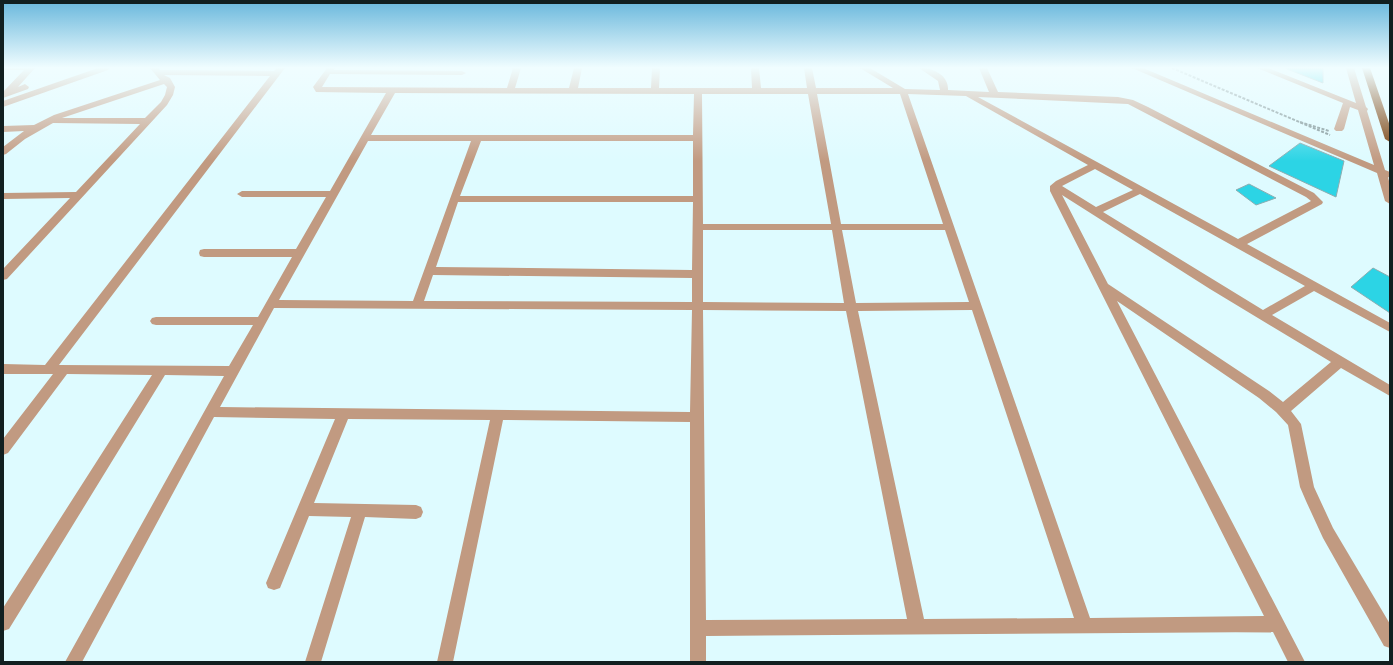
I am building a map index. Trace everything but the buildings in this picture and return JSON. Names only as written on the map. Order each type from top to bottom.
[{"type":"highway","points":[[1376,99],[1390,139]]},
{"type":"street","points":[[3,104],[17,99]]},
{"type":"street","points":[[3,152],[19,138],[49,120],[111,99]]},
{"type":"street","points":[[3,276],[80,195],[166,99]]},
{"type":"street","points":[[49,369],[257,99]]},
{"type":"street","points":[[73,662],[210,412],[387,99]]},
{"type":"street","points":[[698,99],[698,662]]},
{"type":"street","points":[[814,99],[851,307],[917,626]]},
{"type":"street","points":[[906,99],[1085,626]]},
{"type":"street","points":[[976,99],[1390,328]]},
{"type":"street","points":[[1094,99],[1130,102],[1145,108],[1310,195],[1318,202],[1238,244]]},
{"type":"street","points":[[1213,99],[1378,165],[1390,175]]},
{"type":"street","points":[[1337,99],[1364,110]]},
{"type":"street","points":[[1360,99],[1378,165],[1390,201]]},
{"type":"street","points":[[1335,130],[1347,103]]},
{"type":"street","points":[[49,120],[147,121]]},
{"type":"street","points":[[3,129],[35,128]]},
{"type":"street","points":[[365,138],[698,138]]},
{"type":"street","points":[[417,305],[477,138]]},
{"type":"street","points":[[1055,186],[1096,165]]},
{"type":"street","points":[[1055,186],[1263,315],[1390,391]]},
{"type":"street","points":[[1055,186],[1055,190],[1297,662]]},
{"type":"street","points":[[1095,212],[1140,190]]},
{"type":"street","points":[[242,194],[333,194]]},
{"type":"street","points":[[3,196],[80,195]]},
{"type":"street","points":[[454,199],[698,199]]},
{"type":"street","points":[[698,228],[837,226],[950,227]]},
{"type":"street","points":[[204,253],[300,253]]},
{"type":"street","points":[[428,271],[698,274]]},
{"type":"street","points":[[1104,286],[1248,384],[1283,410],[1294,424],[1307,487],[1312,501],[1328,533],[1390,640]]},
{"type":"street","points":[[1263,315],[1314,286]]},
{"type":"street","points":[[271,304],[851,307],[976,306]]},
{"type":"street","points":[[156,321],[261,321]]},
{"type":"street","points":[[1283,410],[1340,361]]},
{"type":"street","points":[[3,369],[233,371]]},
{"type":"street","points":[[3,449],[64,369]]},
{"type":"street","points":[[3,623],[162,370]]},
{"type":"street","points":[[210,412],[697,417]]},
{"type":"street","points":[[274,583],[344,413]]},
{"type":"street","points":[[445,662],[498,415]]},
{"type":"street","points":[[304,510],[416,512]]},
{"type":"street","points":[[313,662],[360,511]]},
{"type":"street","points":[[698,628],[1277,624]]},
{"type":"path","points":[[1246,99],[1332,136]]},
{"type":"path","points":[[1300,122],[1335,130]]}]
